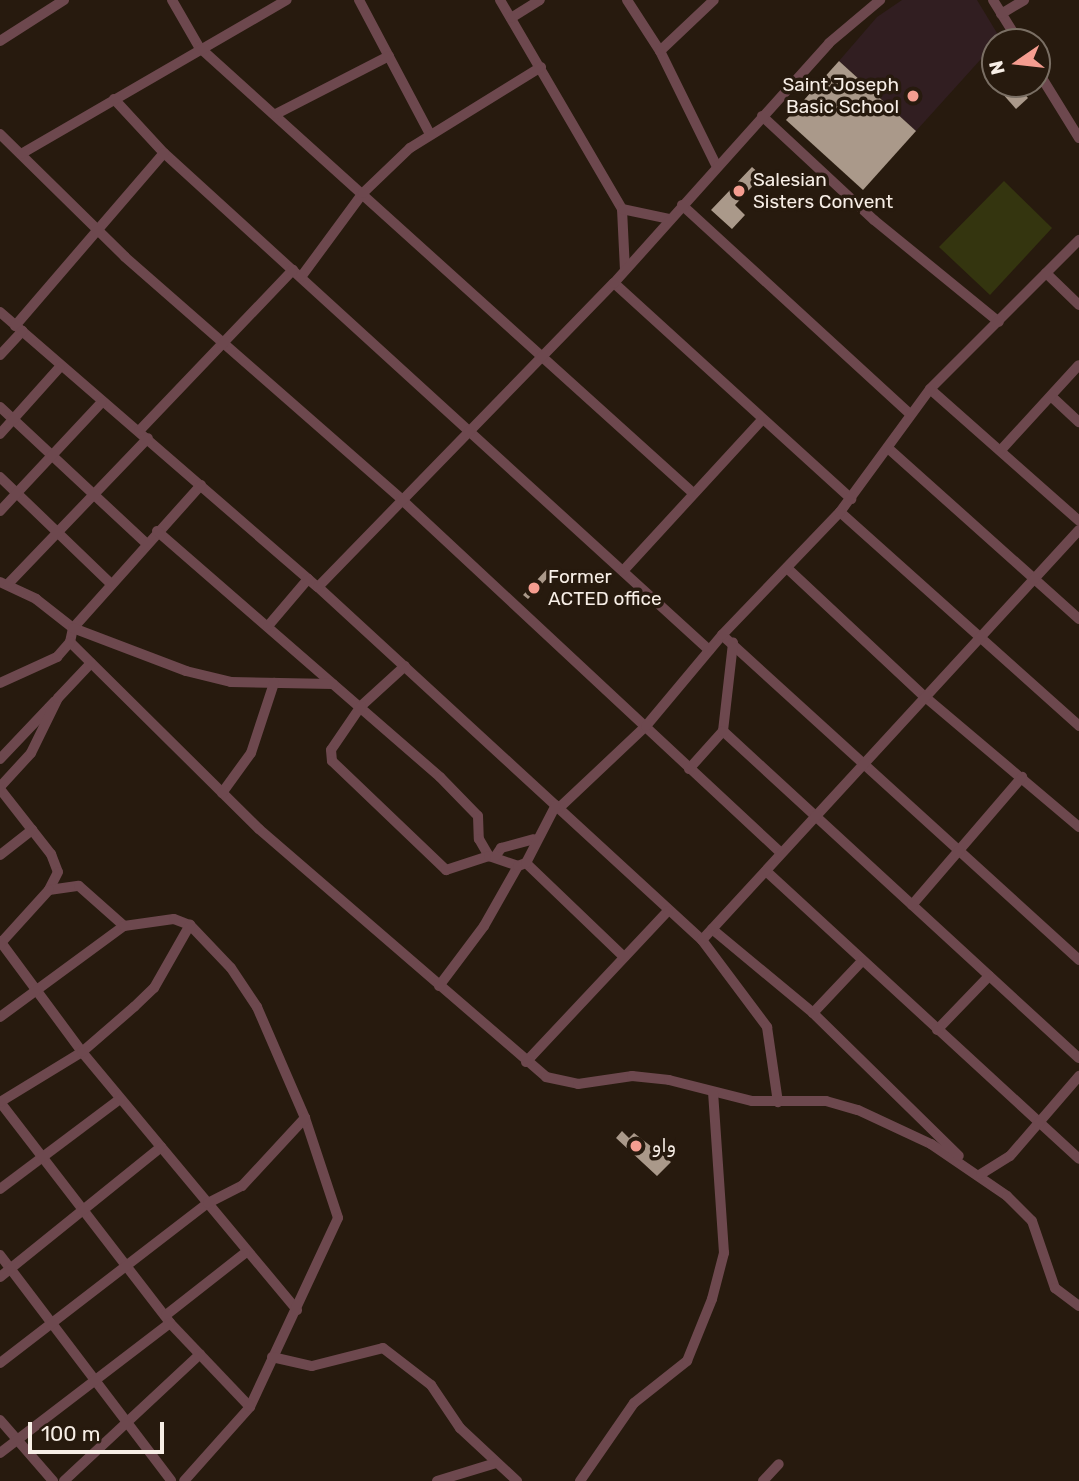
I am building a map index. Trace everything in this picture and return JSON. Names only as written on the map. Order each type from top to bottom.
[{"type":"street","points":[[0,41],[64,0]]},
{"type":"street","points":[[172,0],[199,47],[693,493]]},
{"type":"street","points":[[21,154],[199,47],[287,0]]},
{"type":"street","points":[[359,0],[430,134]]},
{"type":"street","points":[[500,0],[622,209],[625,270]]},
{"type":"street","points":[[511,18],[540,0]]},
{"type":"street","points":[[627,0],[660,51],[716,165]]},
{"type":"street","points":[[660,51],[714,0]]},
{"type":"street","points":[[993,0],[1011,28]]},
{"type":"street","points":[[1002,13],[1024,0]]},
{"type":"street","points":[[318,587],[614,282],[716,165],[829,43],[878,1]]},
{"type":"street","points":[[276,114],[389,56]]},
{"type":"street","points":[[139,431],[225,342],[297,273],[363,193],[430,134],[541,67]]},
{"type":"street","points":[[1051,93],[1079,138]]},
{"type":"street","points":[[114,99],[164,153],[709,650]]},
{"type":"street","points":[[762,116],[874,220],[999,322]]},
{"type":"street","points":[[0,134],[99,230],[401,499],[781,853]]},
{"type":"street","points":[[0,355],[18,328],[164,153]]},
{"type":"street","points":[[682,205],[909,413]]},
{"type":"street","points":[[622,209],[669,219]]},
{"type":"street","points":[[405,666],[361,706],[331,750],[335,765],[446,870],[456,871],[492,856],[501,848],[534,839],[558,807],[646,726],[722,635],[852,499],[888,449],[909,413],[930,389],[1079,240]]},
{"type":"street","points":[[1046,273],[1079,305]]},
{"type":"street","points":[[614,282],[761,421],[852,499]]},
{"type":"street","points":[[0,312],[59,368],[148,438],[318,587],[702,940],[767,1027],[778,1102]]},
{"type":"street","points":[[1001,450],[1079,365]]},
{"type":"street","points":[[0,433],[59,368]]},
{"type":"street","points":[[930,389],[1079,521]]},
{"type":"street","points":[[1052,397],[1079,422]]},
{"type":"street","points":[[0,511],[102,402]]},
{"type":"street","points":[[0,407],[96,492],[146,543]]},
{"type":"street","points":[[624,571],[761,421]]},
{"type":"street","points":[[148,438],[60,534],[4,583],[73,628],[186,671],[231,682],[334,684]]},
{"type":"street","points":[[888,449],[1079,619]]},
{"type":"street","points":[[0,477],[111,584]]},
{"type":"street","points":[[0,683],[57,657],[70,642],[73,628],[146,543],[201,485]]},
{"type":"street","points":[[840,512],[1079,726]]},
{"type":"street","points":[[702,940],[1079,530]]},
{"type":"street","points":[[157,531],[361,706],[478,816],[479,839],[492,856],[522,864],[625,957]]},
{"type":"street","points":[[787,568],[924,696],[1077,822]]},
{"type":"street","points":[[268,626],[308,579]]},
{"type":"street","points":[[722,635],[866,761],[1079,960]]},
{"type":"street","points":[[70,642],[222,793],[526,1062],[564,1084],[632,1076],[713,1093],[778,1102],[826,1101],[858,1110],[981,1174],[1031,1221],[1048,1275],[1079,1306]]},
{"type":"street","points":[[688,769],[723,731],[733,643]]},
{"type":"street","points":[[0,759],[91,663]]},
{"type":"street","points":[[222,793],[251,752],[274,683]]},
{"type":"street","points":[[58,698],[31,753],[0,788],[33,830],[58,872],[49,890],[3,935],[1,943],[82,1052],[208,1203],[245,1253],[297,1310]]},
{"type":"street","points":[[723,731],[1079,1058]]},
{"type":"street","points":[[912,905],[1022,777]]},
{"type":"street","points":[[0,855],[33,830]]},
{"type":"street","points":[[439,986],[484,926],[536,845],[534,839]]},
{"type":"street","points":[[766,871],[1079,1159]]},
{"type":"street","points":[[49,890],[79,886],[124,926]]},
{"type":"street","points":[[526,1062],[668,911]]},
{"type":"street","points":[[0,1017],[124,926],[174,919],[190,925],[231,968],[257,1007],[305,1118],[338,1218],[250,1407],[184,1481]]},
{"type":"street","points":[[190,925],[155,988],[82,1052],[0,1102],[168,1319],[250,1407]]},
{"type":"street","points":[[712,929],[813,1013],[970,1167]]},
{"type":"street","points":[[813,1013],[862,961]]},
{"type":"street","points":[[937,1030],[989,976]]},
{"type":"street","points":[[981,1174],[1010,1156],[1079,1076]]},
{"type":"street","points":[[580,1481],[634,1403],[687,1361],[712,1299],[724,1253],[713,1093]]},
{"type":"street","points":[[0,1189],[120,1099]]},
{"type":"street","points":[[0,1363],[208,1203],[242,1186],[305,1118]]},
{"type":"street","points":[[0,1277],[161,1147]]},
{"type":"street","points":[[0,1453],[99,1382],[245,1253]]},
{"type":"street","points":[[0,1255],[172,1481]]},
{"type":"street","points":[[272,1357],[312,1366],[383,1348],[431,1385],[460,1428],[517,1481]]},
{"type":"street","points":[[64,1481],[200,1354]]},
{"type":"street","points":[[0,1420],[53,1481]]},
{"type":"street","points":[[437,1481],[496,1463]]},
{"type":"street","points":[[763,1481],[779,1464]]},
{"type":"shaded area","name":"Saint Joseph Basic School","points":[[902,0],[977,0],[994,28],[981,28],[981,59],[916,131],[839,61],[877,17]]},
{"type":"shaded area","points":[[1004,181],[1052,228],[990,295],[939,247]]},
{"type":"building","points":[[839,61],[916,131],[863,190],[786,120]]},
{"type":"building","points":[[1006,98],[1028,98],[1016,109]]},
{"type":"building","name":"Salesian Sisters Convent","points":[[752,167],[762,176],[735,205],[745,215],[732,229],[711,210]]},
{"type":"building","name":"Former ACTED office","points":[[548,568],[552,573],[528,599],[523,595]]},
{"type":"building","name":"واو","points":[[622,1131],[629,1138],[634,1133],[671,1162],[657,1176],[616,1138]]},
{"type":"place","name":"Saint Joseph Basic School","points":[[913,96]]},
{"type":"place","name":"Salesian Sisters Convent","points":[[739,191]]},
{"type":"place","name":"Former ACTED office","points":[[534,588]]},
{"type":"place","name":"واو","points":[[636,1146]]}]
